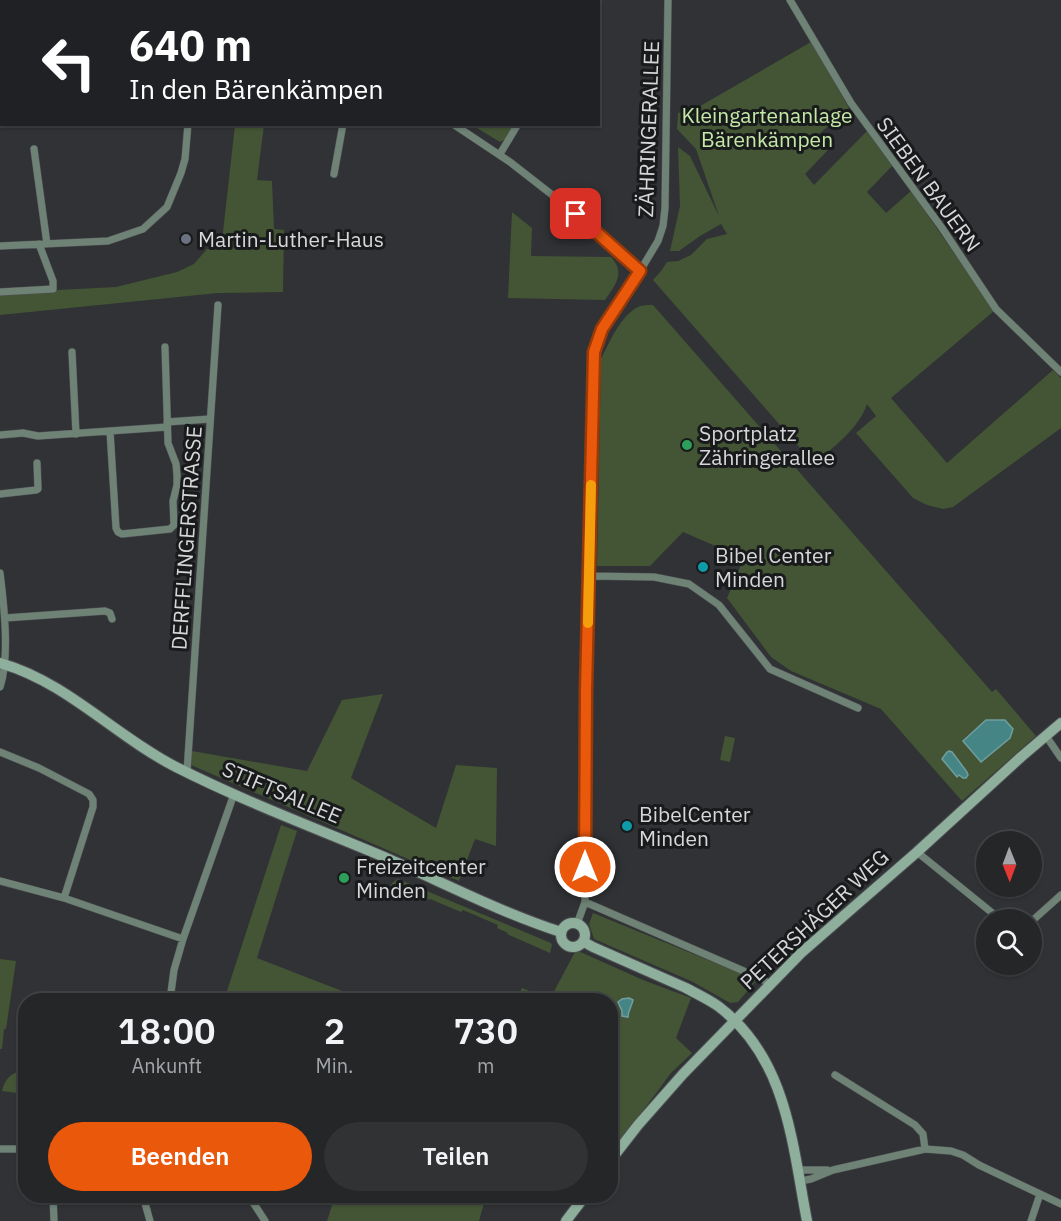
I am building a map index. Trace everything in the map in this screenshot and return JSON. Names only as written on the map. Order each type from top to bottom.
[{"type":"main road","name":"STIFTSALLEE","points":[[2,663],[45,682],[78,702],[150,753],[187,772],[525,919],[561,932]]},
{"type":"main road","name":"PETERSHÄGER WEG","points":[[618,1151],[678,1080],[801,953],[1061,723]]},
{"type":"main road","points":[[567,924],[577,924],[585,931],[584,942],[575,947],[567,946],[562,940],[561,932],[567,924]]},
{"type":"main road","points":[[584,942],[686,988],[718,1006],[735,1020],[759,1049],[777,1083],[789,1124],[807,1221]]},
{"type":"main road","points":[[566,1221],[580,1203]]},
{"type":"street","name":"ZÄHRINGERALLEE","points":[[577,924],[585,902],[594,352],[602,329],[658,241],[663,226],[668,0]]},
{"type":"street","name":"SIEBEN BAUERN","points":[[790,0],[851,103],[942,228],[996,309],[1061,372]]},
{"type":"street","points":[[0,246],[108,241],[143,229],[167,207],[185,159],[188,126]]},
{"type":"street","points":[[334,174],[344,126]]},
{"type":"street","points":[[456,126],[500,154],[567,207],[640,271]]},
{"type":"street","points":[[500,154],[517,126]]},
{"type":"street","points":[[0,292],[53,289],[43,244],[34,148]]},
{"type":"street","name":"DERFFLINGERSTRASSE","points":[[187,772],[218,305]]},
{"type":"street","points":[[110,431],[118,532],[122,534],[170,530],[174,525],[173,507],[177,475],[176,464],[169,448],[165,347]]},
{"type":"street","points":[[72,351],[76,434]]},
{"type":"street","points":[[0,435],[23,432],[38,436],[76,434],[210,419]]},
{"type":"street","points":[[0,494],[38,489],[37,463]]},
{"type":"street","points":[[0,573],[5,618],[0,687]]},
{"type":"street","points":[[589,576],[654,577],[689,584],[718,605],[770,669],[858,708]]},
{"type":"street","points":[[5,618],[105,611],[110,613],[112,619]]},
{"type":"street","points":[[1046,736],[1061,758]]},
{"type":"street","points":[[0,752],[65,781],[89,794],[93,800],[93,807],[64,898]]},
{"type":"street","points":[[171,993],[174,970],[183,939],[234,794]]},
{"type":"street","points":[[917,852],[987,909]]},
{"type":"street","points":[[0,881],[64,898],[183,939]]},
{"type":"street","points":[[1042,912],[1061,895]]},
{"type":"street","points":[[585,902],[770,984]]},
{"type":"street","points":[[835,1075],[915,1125],[923,1134],[925,1149]]},
{"type":"street","points":[[0,1149],[18,1149]]},
{"type":"street","points":[[799,1176],[925,1149],[951,1151],[963,1155],[979,1165],[1058,1202],[1061,1195]]},
{"type":"street","points":[[799,1176],[811,1179],[833,1170]]},
{"type":"street","points":[[1031,1221],[1040,1194]]},
{"type":"street","points":[[53,1203],[54,1221]]},
{"type":"street","points":[[145,1203],[150,1221]]},
{"type":"street","points":[[253,1203],[264,1221]]},
{"type":"green space","name":"Kleingartenanlage Bärenkämpen","points":[[811,42],[849,108],[818,135],[827,151],[805,174],[814,185],[867,131],[892,166],[867,192],[886,213],[911,191],[994,311],[891,398],[947,463],[1053,370],[1061,378],[1061,428],[953,507],[943,509],[913,498],[856,433],[876,416],[867,404],[852,429],[814,464],[653,280],[667,262],[678,261],[691,255],[707,239],[727,234],[721,224],[679,251],[670,251],[680,206],[678,147],[690,156],[719,216],[696,149],[677,129],[678,113],[695,109]]},
{"type":"green space","points":[[235,126],[264,126],[257,180],[272,181],[274,229],[284,230],[283,292],[218,293],[0,315],[0,293],[116,287],[177,272],[194,264],[207,249],[221,250]]},
{"type":"green space","points":[[474,126],[515,126],[506,139],[500,142]]},
{"type":"green space","points":[[512,212],[532,228],[531,256],[611,257],[618,268],[618,274],[605,300],[508,298]]},
{"type":"green space","name":"Sportplatz Zähringerallee","points":[[653,305],[992,692],[996,689],[1036,736],[962,801],[881,709],[791,671],[771,657],[727,598],[741,565],[727,551],[683,532],[650,566],[597,566],[601,359],[626,316],[638,307]]},
{"type":"green space","points":[[383,694],[351,778],[436,828],[456,765],[497,768],[496,846],[475,839],[459,881],[191,765],[192,751],[307,771],[342,700]]},
{"type":"green space","points":[[725,736],[735,738],[730,762],[720,760]]},
{"type":"green space","points":[[281,825],[297,831],[257,958],[347,993],[226,993]]},
{"type":"green space","points":[[398,879],[551,943],[550,953],[507,934],[497,928],[498,925],[463,910],[461,912],[430,899],[421,901],[394,889],[392,894],[390,893],[391,885]]},
{"type":"green space","points":[[593,913],[757,980],[738,1002],[730,1003],[693,982],[594,939],[589,924]]},
{"type":"green space","points":[[576,950],[643,980],[691,998],[676,1038],[692,1053],[671,1073],[618,1145],[618,993],[553,993]]},
{"type":"green space","points":[[0,959],[16,961],[2,1049],[0,1049]]},
{"type":"green space","points":[[522,988],[534,993],[520,993]]},
{"type":"green space","points":[[18,1072],[18,1093],[2,1091],[9,1077]]},
{"type":"green space","points":[[333,1203],[484,1203],[479,1221],[327,1221]]},
{"type":"water","points":[[986,720],[1005,720],[1013,729],[1010,738],[981,762],[963,741]]},
{"type":"water","points":[[949,751],[967,772],[966,778],[959,775],[957,777],[942,759]]},
{"type":"water","points":[[629,998],[633,1000],[628,1017],[622,1016],[618,1002]]},
{"type":"slow traffic","points":[[588,623],[591,485]]},
{"type":"place","name":"Martin-Luther-Haus","points":[[186,239]]},
{"type":"place","name":"Sportplatz Zähringerallee","points":[[687,445]]},
{"type":"place","name":"Bibel Center Minden","points":[[703,567]]},
{"type":"place","name":"BibelCenter Minden","points":[[627,826]]},
{"type":"place","name":"Freizeitcenter Minden","points":[[344,878]]},
{"type":"route","points":[[576,214],[640,271],[602,329],[594,352],[586,691],[585,867]]}]
